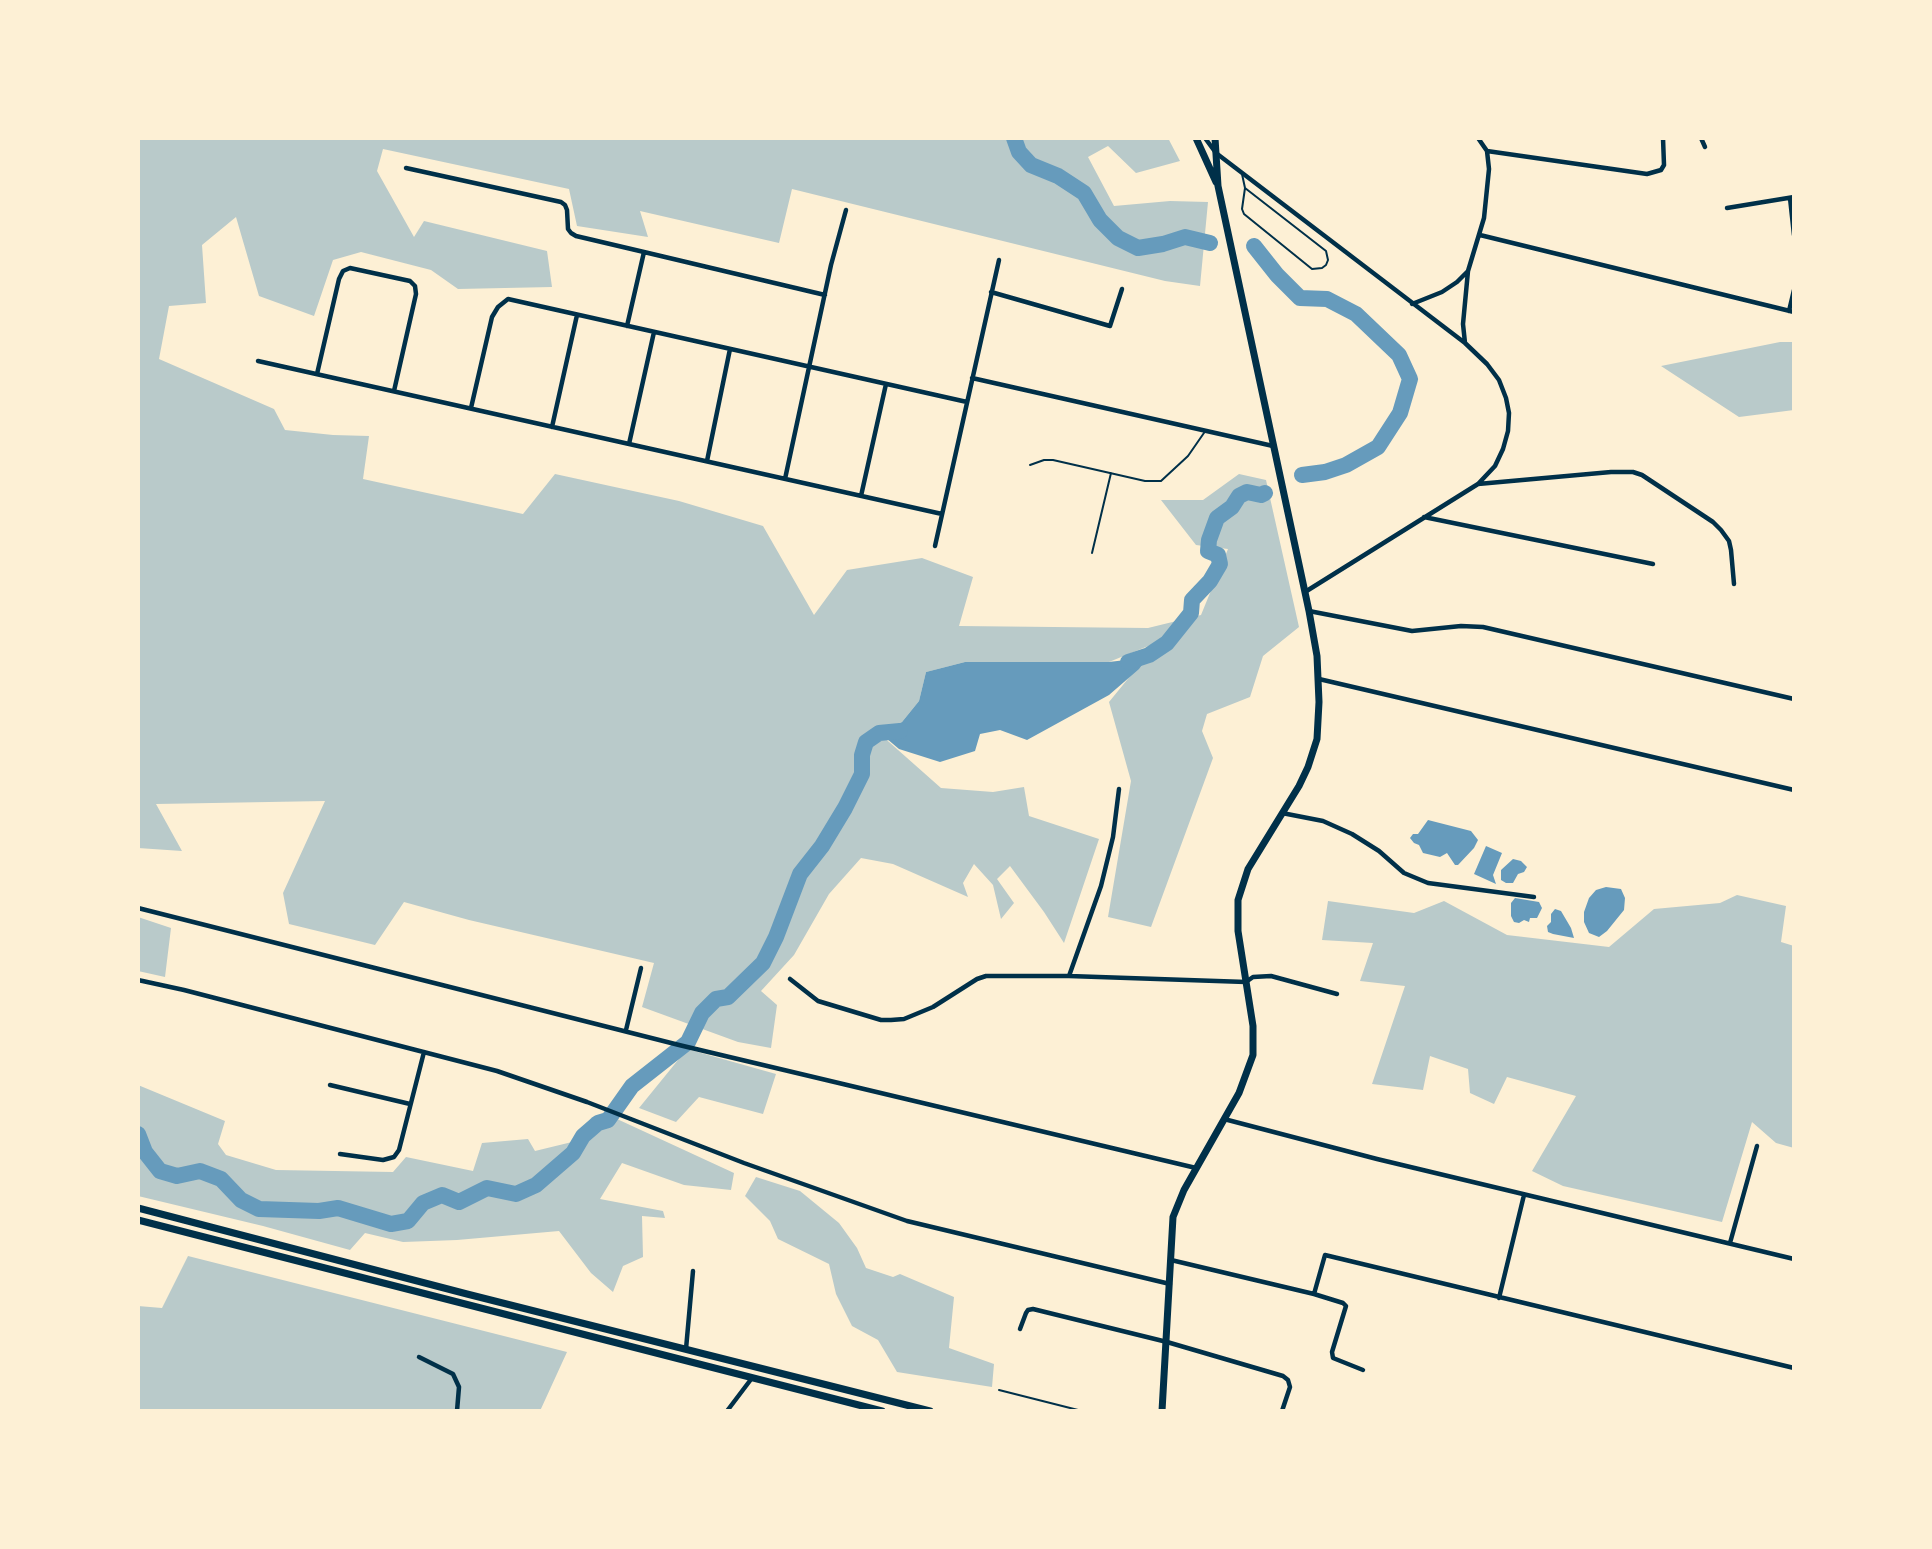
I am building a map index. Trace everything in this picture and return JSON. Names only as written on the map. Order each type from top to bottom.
[{"type":"main road","points":[[1196,138],[1218,186]]},
{"type":"main road","points":[[1162,1411],[1173,1216],[1184,1190],[1246,1079],[1253,1055],[1253,1026],[1238,931],[1238,900],[1248,869],[1304,776],[1315,748],[1318,723],[1319,679],[1309,611],[1218,186],[1215,138]]},
{"type":"main road","points":[[138,1208],[930,1411]]},
{"type":"main road","points":[[138,1220],[882,1411]]},
{"type":"main road","points":[[348,1275],[345,1269],[350,1264]]},
{"type":"main road","points":[[446,1300],[469,1302],[471,1298],[467,1294]]},
{"type":"main road","points":[[556,1328],[557,1321],[573,1321]]},
{"type":"main road","points":[[618,1344],[635,1345],[640,1338]]},
{"type":"street","points":[[1205,138],[1216,153],[1465,343],[1487,363],[1499,380],[1506,398],[1509,413],[1508,431],[1503,449],[1495,466],[1478,484],[1305,592]]},
{"type":"street","points":[[1465,343],[1463,324],[1468,271],[1480,235],[1487,197],[1489,169],[1487,151],[1478,138]]},
{"type":"street","points":[[1487,151],[1647,174],[1661,170],[1664,165],[1663,138]]},
{"type":"street","points":[[1701,138],[1705,147]]},
{"type":"street","points":[[406,168],[561,202],[567,210],[568,229],[576,236],[825,295]]},
{"type":"street","points":[[1727,208],[1792,197],[1794,235]]},
{"type":"street","points":[[785,479],[831,265],[846,210]]},
{"type":"street","points":[[1480,235],[1792,311],[1794,290]]},
{"type":"street","points":[[627,326],[644,252]]},
{"type":"street","points":[[934,546],[999,260]]},
{"type":"street","points":[[316,374],[339,279],[343,271],[350,267],[410,281],[415,286],[416,294],[394,391]]},
{"type":"street","points":[[1412,304],[1442,292],[1468,271]]},
{"type":"street","points":[[991,292],[1110,326],[1122,289]]},
{"type":"street","points":[[471,408],[492,317],[498,307],[508,299],[967,402]]},
{"type":"street","points":[[552,427],[577,315]]},
{"type":"street","points":[[629,444],[654,332]]},
{"type":"street","points":[[707,461],[730,349]]},
{"type":"street","points":[[258,361],[942,514]]},
{"type":"street","points":[[972,378],[1273,446]]},
{"type":"street","points":[[861,496],[886,384]]},
{"type":"street","points":[[1478,484],[1611,472],[1633,472],[1642,475],[1713,522],[1729,540],[1734,584]]},
{"type":"street","points":[[1424,517],[1653,564]]},
{"type":"street","points":[[1309,611],[1412,631],[1461,626],[1484,627],[1794,699]]},
{"type":"street","points":[[1319,679],[1794,790]]},
{"type":"street","points":[[1069,976],[1101,886],[1113,837],[1119,789]]},
{"type":"street","points":[[1282,813],[1316,819],[1352,834],[1379,851],[1404,873],[1428,883],[1534,897]]},
{"type":"street","points":[[138,908],[679,1045],[1196,1168]]},
{"type":"street","points":[[626,1030],[641,968]]},
{"type":"street","points":[[790,979],[818,1001],[881,1020],[904,1019],[933,1007],[977,979],[986,976],[1069,976],[1246,982],[1253,977],[1271,976],[1337,994]]},
{"type":"street","points":[[138,980],[497,1071],[907,1221],[1170,1284]]},
{"type":"street","points":[[340,1154],[383,1160],[394,1157],[399,1150],[424,1052]]},
{"type":"street","points":[[330,1084],[410,1104]]},
{"type":"street","points":[[1224,1119],[1524,1195],[1794,1258]]},
{"type":"street","points":[[1730,1243],[1757,1146]]},
{"type":"street","points":[[1499,1298],[1524,1195]]},
{"type":"street","points":[[1314,1294],[1325,1255],[1794,1368]]},
{"type":"street","points":[[1171,1260],[1343,1303],[1346,1306],[1332,1352],[1333,1359],[1363,1370]]},
{"type":"street","points":[[686,1349],[693,1271]]},
{"type":"street","points":[[1020,1329],[1026,1313],[1033,1309],[1167,1342],[1283,1376],[1288,1380],[1290,1387],[1282,1411]]},
{"type":"street","points":[[419,1357],[453,1374],[459,1387],[457,1411]]},
{"type":"street","points":[[727,1411],[752,1378]]},
{"type":"lane","points":[[1241,172],[1245,188],[1242,209],[1248,219],[1312,268],[1322,268],[1326,265],[1328,255],[1326,251],[1245,188]]},
{"type":"lane","points":[[1030,465],[1044,460],[1053,460],[1145,481],[1161,481],[1188,456],[1206,430]]},
{"type":"lane","points":[[1092,553],[1111,473]]},
{"type":"lane","points":[[999,1390],[1082,1411]]},
{"type":"shaded area","points":[[138,138],[1168,138],[1180,161],[1136,173],[1108,146],[1088,157],[1114,206],[1170,201],[1208,202],[1200,286],[1165,281],[792,189],[779,243],[640,211],[648,237],[577,226],[569,189],[383,149],[377,171],[414,237],[424,221],[547,251],[552,287],[458,289],[431,270],[361,252],[333,260],[314,316],[259,296],[236,217],[202,245],[206,303],[169,306],[159,359],[274,409],[285,430],[369,436],[363,479],[523,514],[555,474],[679,501],[763,526],[814,615],[847,570],[922,558],[973,577],[959,626],[1148,628],[1201,615],[1228,549],[1196,545],[1161,500],[1203,500],[1239,474],[1266,480],[1299,627],[1263,656],[1250,697],[1207,714],[1202,731],[1213,758],[1151,927],[1108,917],[1131,781],[1109,702],[1158,642],[1109,662],[965,662],[926,672],[919,701],[902,722],[880,734],[941,788],[993,792],[1024,787],[1029,816],[1099,839],[1064,943],[1010,866],[997,879],[1014,903],[1001,919],[993,885],[974,864],[963,883],[968,897],[893,864],[861,858],[829,894],[794,955],[761,991],[777,1005],[771,1048],[738,1042],[642,1007],[654,963],[469,920],[404,902],[375,945],[289,924],[283,893],[325,801],[156,804],[182,851],[138,848]]},
{"type":"shaded area","points":[[1780,342],[1794,342],[1794,410],[1739,417],[1661,366]]},
{"type":"shaded area","points":[[1737,895],[1786,906],[1781,942],[1794,946],[1794,1148],[1776,1143],[1752,1122],[1722,1222],[1563,1186],[1532,1171],[1576,1096],[1507,1077],[1494,1104],[1470,1093],[1468,1069],[1430,1056],[1423,1090],[1372,1084],[1405,986],[1360,981],[1373,943],[1322,940],[1328,901],[1414,913],[1444,901],[1507,935],[1609,947],[1654,909],[1720,903]]},
{"type":"shaded area","points":[[138,917],[171,928],[165,977],[138,971]]},
{"type":"shaded area","points":[[687,1049],[776,1074],[763,1114],[699,1097],[676,1122],[639,1108]]},
{"type":"shaded area","points":[[138,1085],[225,1121],[218,1144],[226,1155],[276,1170],[393,1172],[406,1157],[473,1171],[482,1143],[528,1139],[535,1151],[572,1142],[592,1117],[617,1119],[734,1173],[731,1190],[684,1185],[622,1163],[600,1199],[663,1211],[665,1218],[642,1216],[643,1257],[623,1266],[613,1292],[591,1273],[559,1231],[457,1240],[403,1242],[365,1233],[350,1250],[138,1196]]},
{"type":"shaded area","points":[[756,1177],[800,1191],[839,1223],[857,1248],[866,1268],[893,1277],[900,1274],[954,1297],[949,1348],[994,1364],[992,1387],[897,1372],[878,1340],[852,1326],[836,1294],[829,1264],[778,1239],[770,1221],[745,1196]]},
{"type":"shaded area","points":[[188,1256],[567,1352],[540,1411],[138,1411],[138,1306],[162,1308]]},
{"type":"water","points":[[1149,655],[1139,669],[1109,695],[1027,740],[1000,730],[980,734],[975,751],[940,762],[899,749],[880,733],[902,722],[919,701],[926,672],[965,662],[1109,662]]},
{"type":"water","points":[[1428,820],[1471,831],[1478,840],[1474,848],[1458,865],[1455,865],[1447,853],[1440,857],[1423,853],[1419,845],[1410,838],[1413,834],[1418,834]]},
{"type":"water","points":[[1486,846],[1502,853],[1493,875],[1496,884],[1474,874]]},
{"type":"water","points":[[1513,859],[1521,861],[1527,867],[1524,872],[1518,874],[1513,883],[1506,883],[1501,880],[1501,870]]},
{"type":"water","points":[[1606,887],[1621,889],[1625,898],[1624,910],[1599,937],[1589,933],[1584,922],[1584,912],[1589,898],[1596,890]]},
{"type":"water","points":[[1515,898],[1539,902],[1542,908],[1537,918],[1530,918],[1529,922],[1524,920],[1519,923],[1514,922],[1511,916],[1511,903]]},
{"type":"water","points":[[1555,909],[1561,911],[1574,938],[1548,932],[1547,926],[1551,922],[1551,914]]},
{"type":"waterway","points":[[1014,138],[1019,152],[1031,165],[1058,176],[1084,193],[1100,220],[1118,238],[1138,248],[1163,244],[1185,237],[1210,243]]},
{"type":"waterway","points":[[1254,246],[1277,275],[1300,298],[1327,299],[1356,314],[1399,355],[1410,379],[1400,413],[1378,447],[1346,465],[1325,472],[1302,475]]},
{"type":"waterway","points":[[1128,662],[1149,655],[1167,643],[1191,613],[1192,600],[1210,581],[1220,564],[1218,555],[1208,551],[1209,540],[1217,518],[1232,507],[1239,496],[1247,492],[1261,495],[1265,493]]},
{"type":"waterway","points":[[138,1134],[145,1152],[160,1171],[177,1176],[200,1171],[221,1179],[241,1200],[259,1209],[319,1211],[338,1208],[391,1224],[408,1221],[423,1203],[442,1195],[459,1202],[487,1188],[516,1194],[536,1185],[573,1153],[583,1136],[598,1123],[608,1120],[632,1086],[688,1042],[702,1013],[716,999],[728,997],[763,963],[776,937],[800,874],[822,846],[862,774],[862,755],[866,742],[879,733],[900,731]]}]
